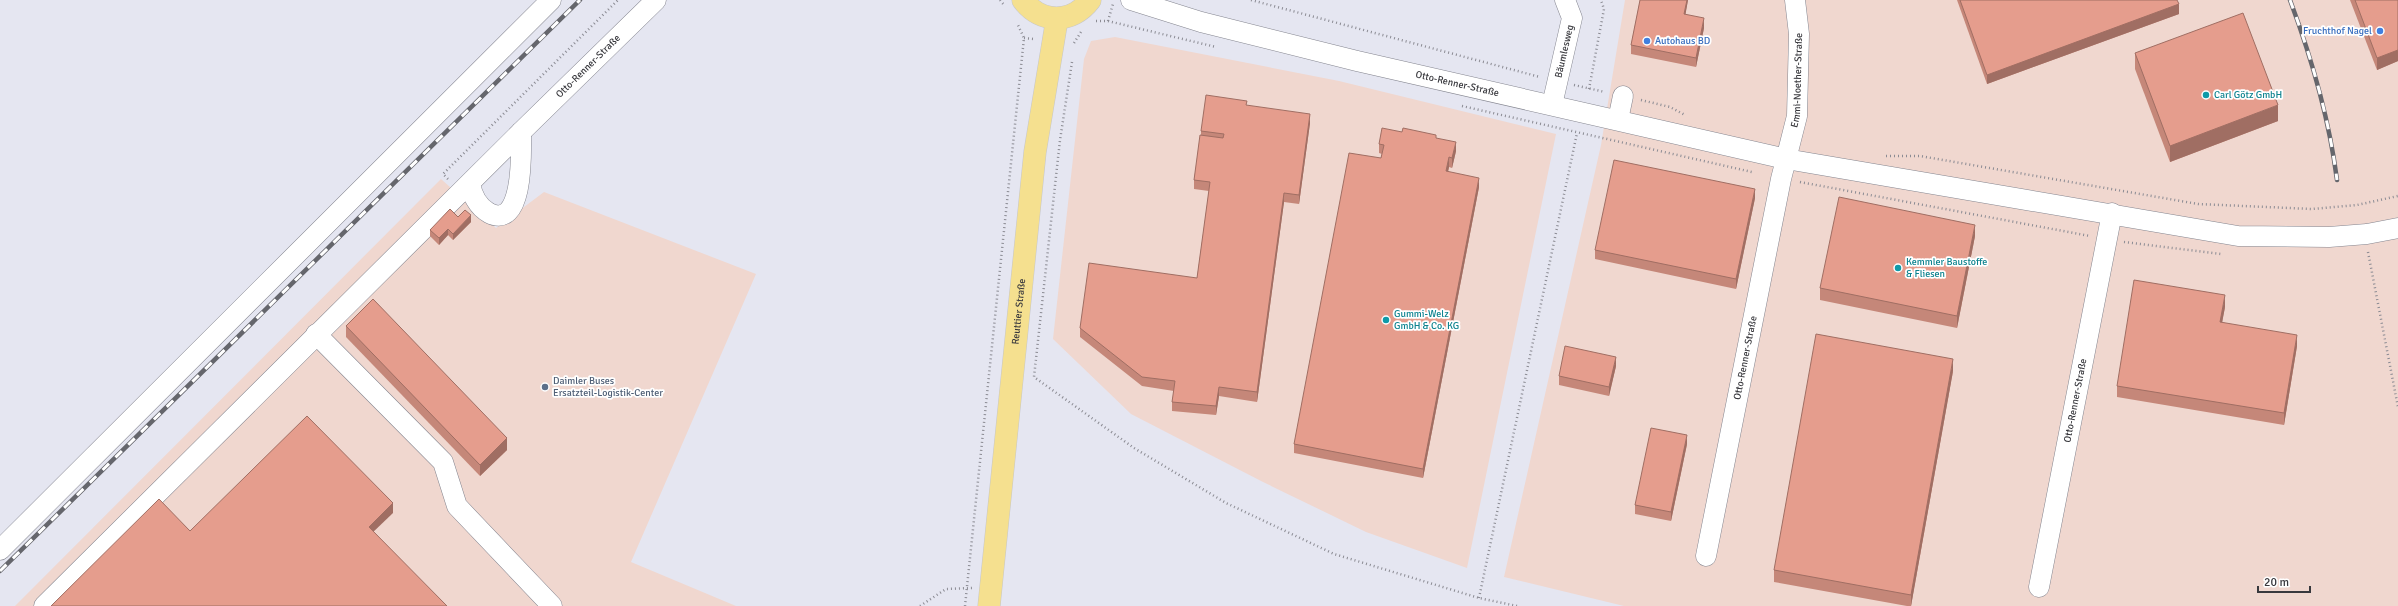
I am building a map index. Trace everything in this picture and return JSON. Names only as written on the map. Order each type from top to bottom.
[{"type":"main road","points":[[1023,0],[1036,13],[1057,19],[1072,16],[1090,0]]},
{"type":"main road","name":"Reuttier Straße","points":[[990,597],[1034,160],[1057,19]]},
{"type":"street","points":[[0,550],[551,0]]},
{"type":"street","name":"Otto-Renner-Straße","points":[[44,606],[316,334],[656,0]]},
{"type":"street","name":"Otto-Renner-Straße","points":[[1132,0],[1201,22],[1357,61],[1786,159],[1912,182],[2112,213],[2238,236],[2305,238],[2367,234],[2398,228]]},
{"type":"street","name":"Bäumlesweg","points":[[1552,105],[1559,82],[1572,18],[1565,0]]},
{"type":"street","name":"Emmi-Noether-Straße","points":[[1786,159],[1797,116],[1799,34],[1795,0]]},
{"type":"street","points":[[1618,120],[1623,96]]},
{"type":"street","points":[[466,187],[472,191],[482,210],[492,214],[511,216],[520,178],[521,132]]},
{"type":"street","name":"Otto-Renner-Straße","points":[[1706,556],[1786,159]]},
{"type":"street","name":"Otto-Renner-Straße","points":[[2040,587],[2112,213]]},
{"type":"street","points":[[316,334],[443,462],[457,506],[552,606]]},
{"type":"path","points":[[466,187],[443,174],[618,0]]},
{"type":"path","points":[[1108,21],[1114,0]]},
{"type":"path","points":[[1251,0],[1559,82],[1670,107],[1690,119]]},
{"type":"path","points":[[1589,89],[1604,9],[1601,0]]},
{"type":"path","points":[[965,606],[1024,38]]},
{"type":"path","points":[[1073,50],[1074,42]]},
{"type":"path","points":[[1072,58],[1060,140],[1034,377],[1134,448],[1226,503],[1334,554],[1479,598],[1517,606]]},
{"type":"path","points":[[1479,598],[1577,133]]},
{"type":"path","points":[[1880,157],[1920,156],[2198,204],[2312,209],[2357,205],[2398,196]]},
{"type":"path","points":[[2367,234],[2368,251],[2398,407]]},
{"type":"path","points":[[920,606],[946,589],[967,588],[990,597]]},
{"type":"shaded area","points":[[1625,0],[2398,0],[2398,606],[1624,606],[1504,577],[1601,145]]},
{"type":"shaded area","points":[[1115,37],[1339,81],[1556,134],[1467,568],[1366,532],[1263,482],[1131,414],[1053,339],[1084,59],[1091,41]]},
{"type":"shaded area","points":[[441,179],[496,228],[544,192],[756,274],[631,562],[736,606],[15,606]]},
{"type":"building","points":[[1640,0],[1687,0],[1684,14],[1704,18],[1696,58],[1631,45]]},
{"type":"building","points":[[1960,0],[2177,0],[2179,4],[1987,75]]},
{"type":"building","name":"Fruchthof Nagel","points":[[2355,0],[2398,0],[2398,50],[2377,58]]},
{"type":"building","name":"Carl Götz GmbH","points":[[2243,13],[2278,105],[2170,146],[2135,53]]},
{"type":"building","points":[[1206,95],[1247,101],[1246,105],[1310,114],[1299,195],[1284,193],[1257,392],[1219,387],[1216,406],[1172,402],[1175,381],[1142,377],[1080,328],[1089,263],[1197,278],[1210,182],[1194,180],[1200,135],[1223,138],[1224,134],[1201,131]]},
{"type":"building","name":"Gummi-Welz GmbH & Co. KG","points":[[1382,128],[1402,132],[1403,128],[1436,135],[1436,138],[1456,142],[1452,158],[1449,157],[1446,171],[1479,178],[1423,469],[1294,444],[1349,153],[1381,158],[1384,145],[1379,144]]},
{"type":"building","points":[[1614,160],[1755,189],[1736,279],[1595,250]]},
{"type":"building","name":"Kemmler Baustoffe & Fliesen","points":[[1839,197],[1975,225],[1957,316],[1820,288]]},
{"type":"building","points":[[450,209],[458,217],[465,210],[471,215],[453,234],[448,229],[439,238],[430,230]]},
{"type":"building","points":[[2134,280],[2225,295],[2220,322],[2297,335],[2284,413],[2117,386]]},
{"type":"building","points":[[373,299],[507,438],[480,465],[346,326]]},
{"type":"building","points":[[1816,334],[1953,359],[1911,595],[1774,570]]},
{"type":"building","points":[[1565,346],[1616,357],[1609,387],[1559,376]]},
{"type":"building","points":[[307,416],[393,503],[369,527],[447,606],[51,606],[159,499],[190,531]]},
{"type":"building","points":[[1651,428],[1687,435],[1671,512],[1635,505]]},
{"type":"railway","points":[[0,571],[580,0]]},
{"type":"railway","points":[[2290,0],[2306,44],[2319,89],[2334,157],[2337,180]]},
{"type":"place","name":"Fruchthof Nagel","points":[[2380,31]]},
{"type":"place","name":"Autohaus BD","points":[[1647,41]]},
{"type":"place","name":"Carl Götz GmbH","points":[[2206,95]]},
{"type":"place","name":"Kemmler Baustoffe & Fliesen","points":[[1898,268]]},
{"type":"place","name":"Gummi-Welz GmbH & Co. KG","points":[[1386,320]]},
{"type":"place","name":"Daimler Buses Ersatzteil-Logistik-Center","points":[[545,387]]}]
